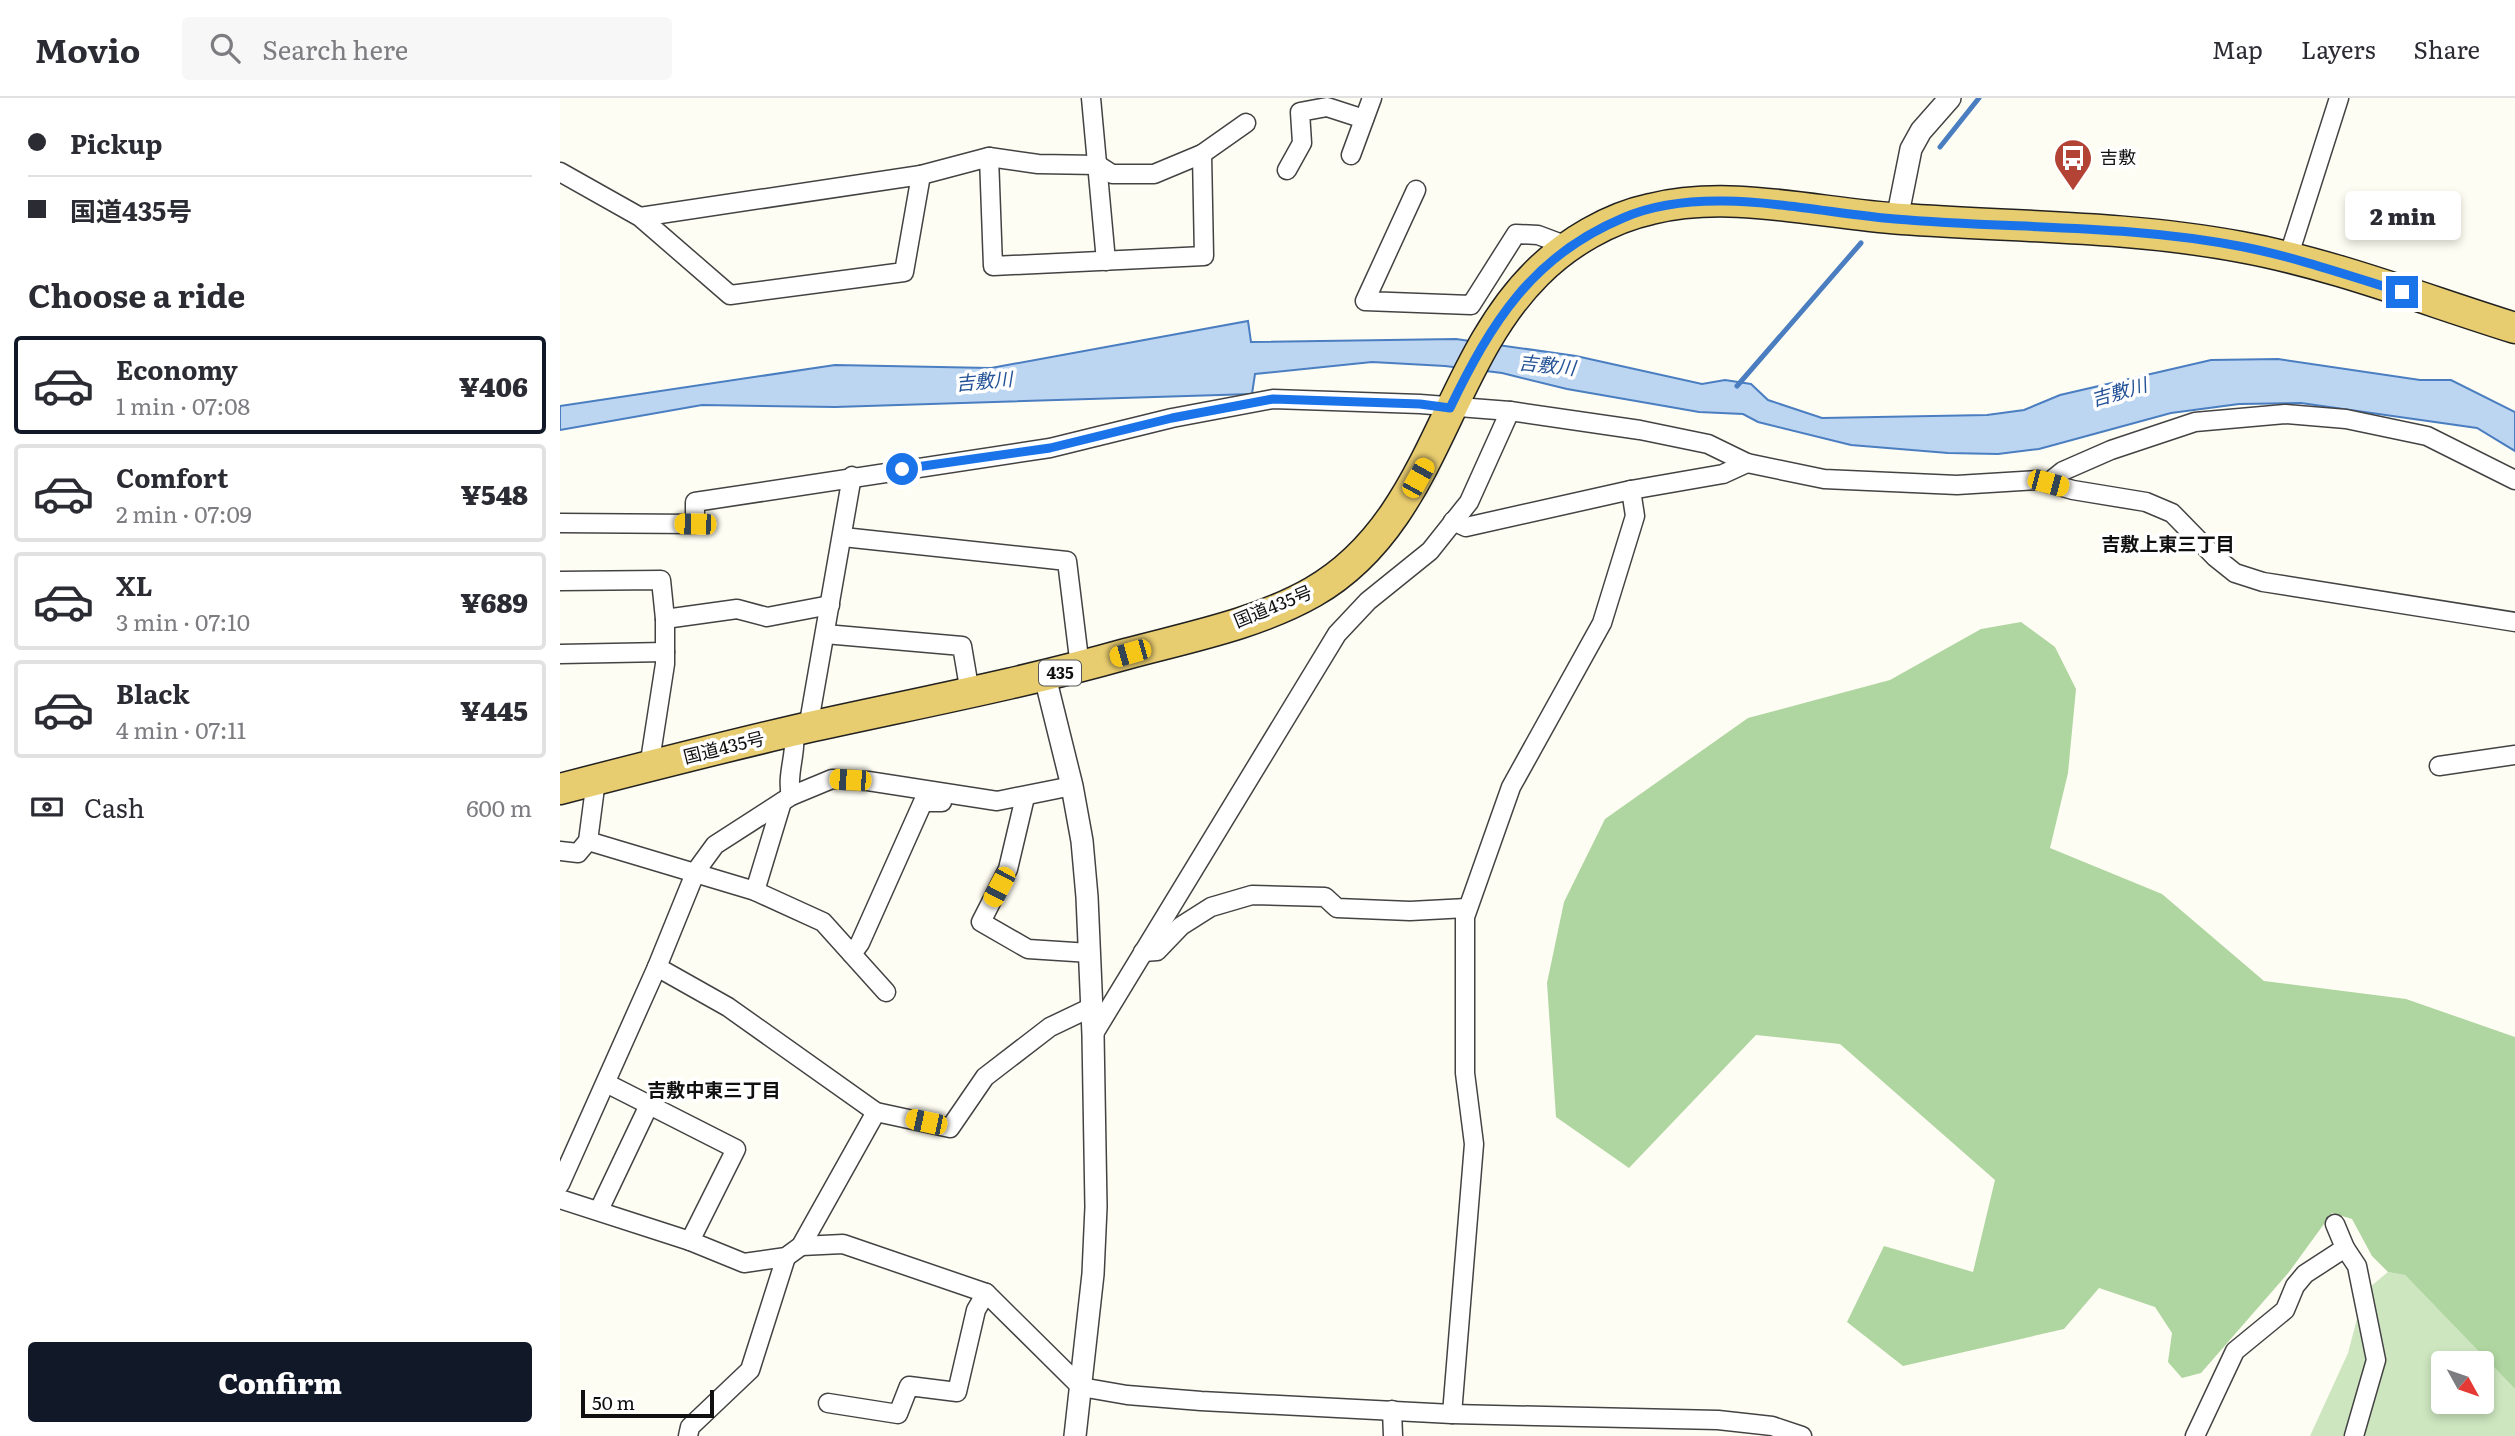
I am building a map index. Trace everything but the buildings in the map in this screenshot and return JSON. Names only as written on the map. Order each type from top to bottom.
[{"type":"highway","name":"国道435号","points":[[560,789],[801,729],[1045,677],[1255,618],[1322,587],[1354,562],[1394,518],[1426,465],[1479,349],[1505,308],[1542,268],[1589,233],[1626,216],[1653,208],[1711,200],[1897,219],[2138,232],[2243,247],[2288,258],[2515,328]]},
{"type":"street","points":[[1091,98],[1107,261]]},
{"type":"street","points":[[1351,155],[1372,98]]},
{"type":"street","points":[[1897,219],[1911,149],[1921,131],[1950,98]]},
{"type":"street","points":[[2288,258],[2339,98]]},
{"type":"street","points":[[1287,170],[1302,144],[1300,112],[1327,107],[1364,119]]},
{"type":"street","points":[[640,217],[921,174],[989,158],[1038,163],[1097,164],[1112,174],[1153,174],[1202,154],[1246,123]]},
{"type":"street","points":[[989,158],[993,266],[1204,256],[1202,154]]},
{"type":"street","points":[[560,172],[640,217],[730,295],[904,272],[921,174]]},
{"type":"street","points":[[1416,190],[1365,301],[1471,305],[1516,234],[1538,234],[1570,247]]},
{"type":"street","points":[[560,523],[695,524],[695,502],[1050,448],[1172,418],[1273,399],[1420,404],[1453,402],[1640,430],[1707,444],[1747,463],[1824,479],[1957,485],[2038,480],[2146,502],[2172,513],[2215,558],[2235,573],[2263,582],[2515,622]]},
{"type":"street","points":[[1093,1035],[1338,634],[1368,601],[1430,551],[1469,502],[1510,411]]},
{"type":"street","points":[[2048,483],[2063,471],[2111,450],[2195,422],[2285,414],[2346,419],[2427,436],[2515,480]]},
{"type":"street","points":[[1454,521],[1466,527],[1631,490],[1723,474],[1747,463]]},
{"type":"street","points":[[755,891],[786,799],[825,634],[852,476]]},
{"type":"street","points":[[1452,1414],[1474,1144],[1465,1073],[1467,908],[1511,787],[1602,623],[1635,516],[1631,490]]},
{"type":"street","points":[[843,537],[1067,561],[1080,667]]},
{"type":"street","points":[[560,581],[661,580],[665,652],[649,767]]},
{"type":"street","points":[[665,619],[737,609],[767,617],[830,605]]},
{"type":"street","points":[[825,634],[962,646],[970,693]]},
{"type":"street","points":[[560,654],[665,652]]},
{"type":"street","points":[[1045,677],[1072,786],[1087,897],[1090,953],[1096,1208],[1075,1436]]},
{"type":"street","points":[[2439,766],[2461,771],[2515,755]]},
{"type":"street","points":[[560,1184],[657,967],[696,871],[715,845],[786,799],[832,779],[868,781],[997,801],[1072,786]]},
{"type":"street","points":[[560,851],[578,853],[588,841],[596,780]]},
{"type":"street","points":[[1025,797],[1008,869],[981,922],[1028,949],[1090,953]]},
{"type":"street","points":[[852,954],[860,943],[916,802],[942,802]]},
{"type":"street","points":[[588,841],[696,871],[755,891],[823,922],[886,992]]},
{"type":"street","points":[[1143,952],[1157,951],[1181,926],[1211,907],[1252,895],[1325,897],[1338,908],[1467,908]]},
{"type":"street","points":[[657,967],[728,1007],[876,1112],[950,1128],[985,1077],[1051,1027],[1092,1007]]},
{"type":"street","points":[[606,1083],[736,1149],[690,1241]]},
{"type":"street","points":[[599,1210],[649,1105]]},
{"type":"street","points":[[560,1199],[690,1241],[744,1263],[786,1257],[802,1246],[876,1112]]},
{"type":"street","points":[[2335,1224],[2345,1248],[2357,1266],[2376,1360],[2354,1436]]},
{"type":"street","points":[[802,1246],[843,1244],[986,1293],[1081,1387],[1127,1395],[1201,1401],[1452,1414],[1718,1419],[1772,1426],[1802,1436]]},
{"type":"street","points":[[2195,1436],[2235,1351],[2285,1310],[2295,1286],[2305,1274],[2345,1248]]},
{"type":"street","points":[[688,1436],[690,1427],[750,1370],[786,1257]]},
{"type":"street","points":[[828,1403],[898,1414],[908,1386],[957,1392],[976,1310],[986,1293]]},
{"type":"street","points":[[1392,1410],[1392,1436]]},
{"type":"green space","points":[[2021,622],[2055,647],[2076,689],[2068,773],[2050,848],[2162,894],[2264,981],[2406,999],[2515,1037],[2515,1389],[2494,1367],[2494,1351],[2478,1351],[2405,1275],[2388,1272],[2372,1256],[2352,1219],[2332,1213],[2289,1272],[2201,1373],[2182,1378],[2168,1362],[2172,1333],[2155,1307],[2099,1288],[2064,1329],[1903,1366],[1847,1322],[1884,1246],[1973,1272],[1995,1180],[1840,1044],[1756,1035],[1629,1168],[1556,1117],[1547,983],[1564,902],[1605,819],[1748,718],[1890,680],[1981,629]]},
{"type":"green space","points":[[2388,1272],[2405,1275],[2478,1351],[2431,1351],[2431,1414],[2494,1414],[2494,1367],[2515,1389],[2515,1436],[2310,1436],[2348,1353],[2364,1292]]},
{"type":"water","name":"吉敷川","points":[[1248,321],[1251,342],[1456,339],[1576,356],[1702,384],[1725,380],[1751,384],[1768,400],[1822,418],[1987,415],[2024,410],[2060,395],[2211,360],[2278,359],[2420,380],[2451,380],[2515,412],[2515,451],[2477,428],[2301,403],[2239,404],[2171,413],[2039,449],[1998,454],[1948,453],[1851,445],[1758,422],[1743,414],[1699,412],[1567,389],[1502,373],[1445,366],[1372,362],[1255,374],[1252,394],[835,407],[702,405],[560,430],[560,406],[835,365],[991,368]]},
{"type":"waterway","points":[[1940,147],[1979,98]]},
{"type":"waterway","points":[[1737,386],[1861,243]]},
{"type":"place","name":"吉敷","points":[[2073,192]]},
{"type":"district","name":"吉敷上東三丁目","points":[[2168,544]]},
{"type":"district","name":"吉敷中東三丁目","points":[[714,1090]]},
{"type":"route","points":[[902,469],[1050,448],[1172,418],[1273,399],[1420,404],[1450,408],[1479,349],[1505,308],[1542,268],[1589,233],[1626,216],[1653,208],[1711,200],[1897,219],[2138,232],[2243,247],[2309,263],[2402,292]]}]
